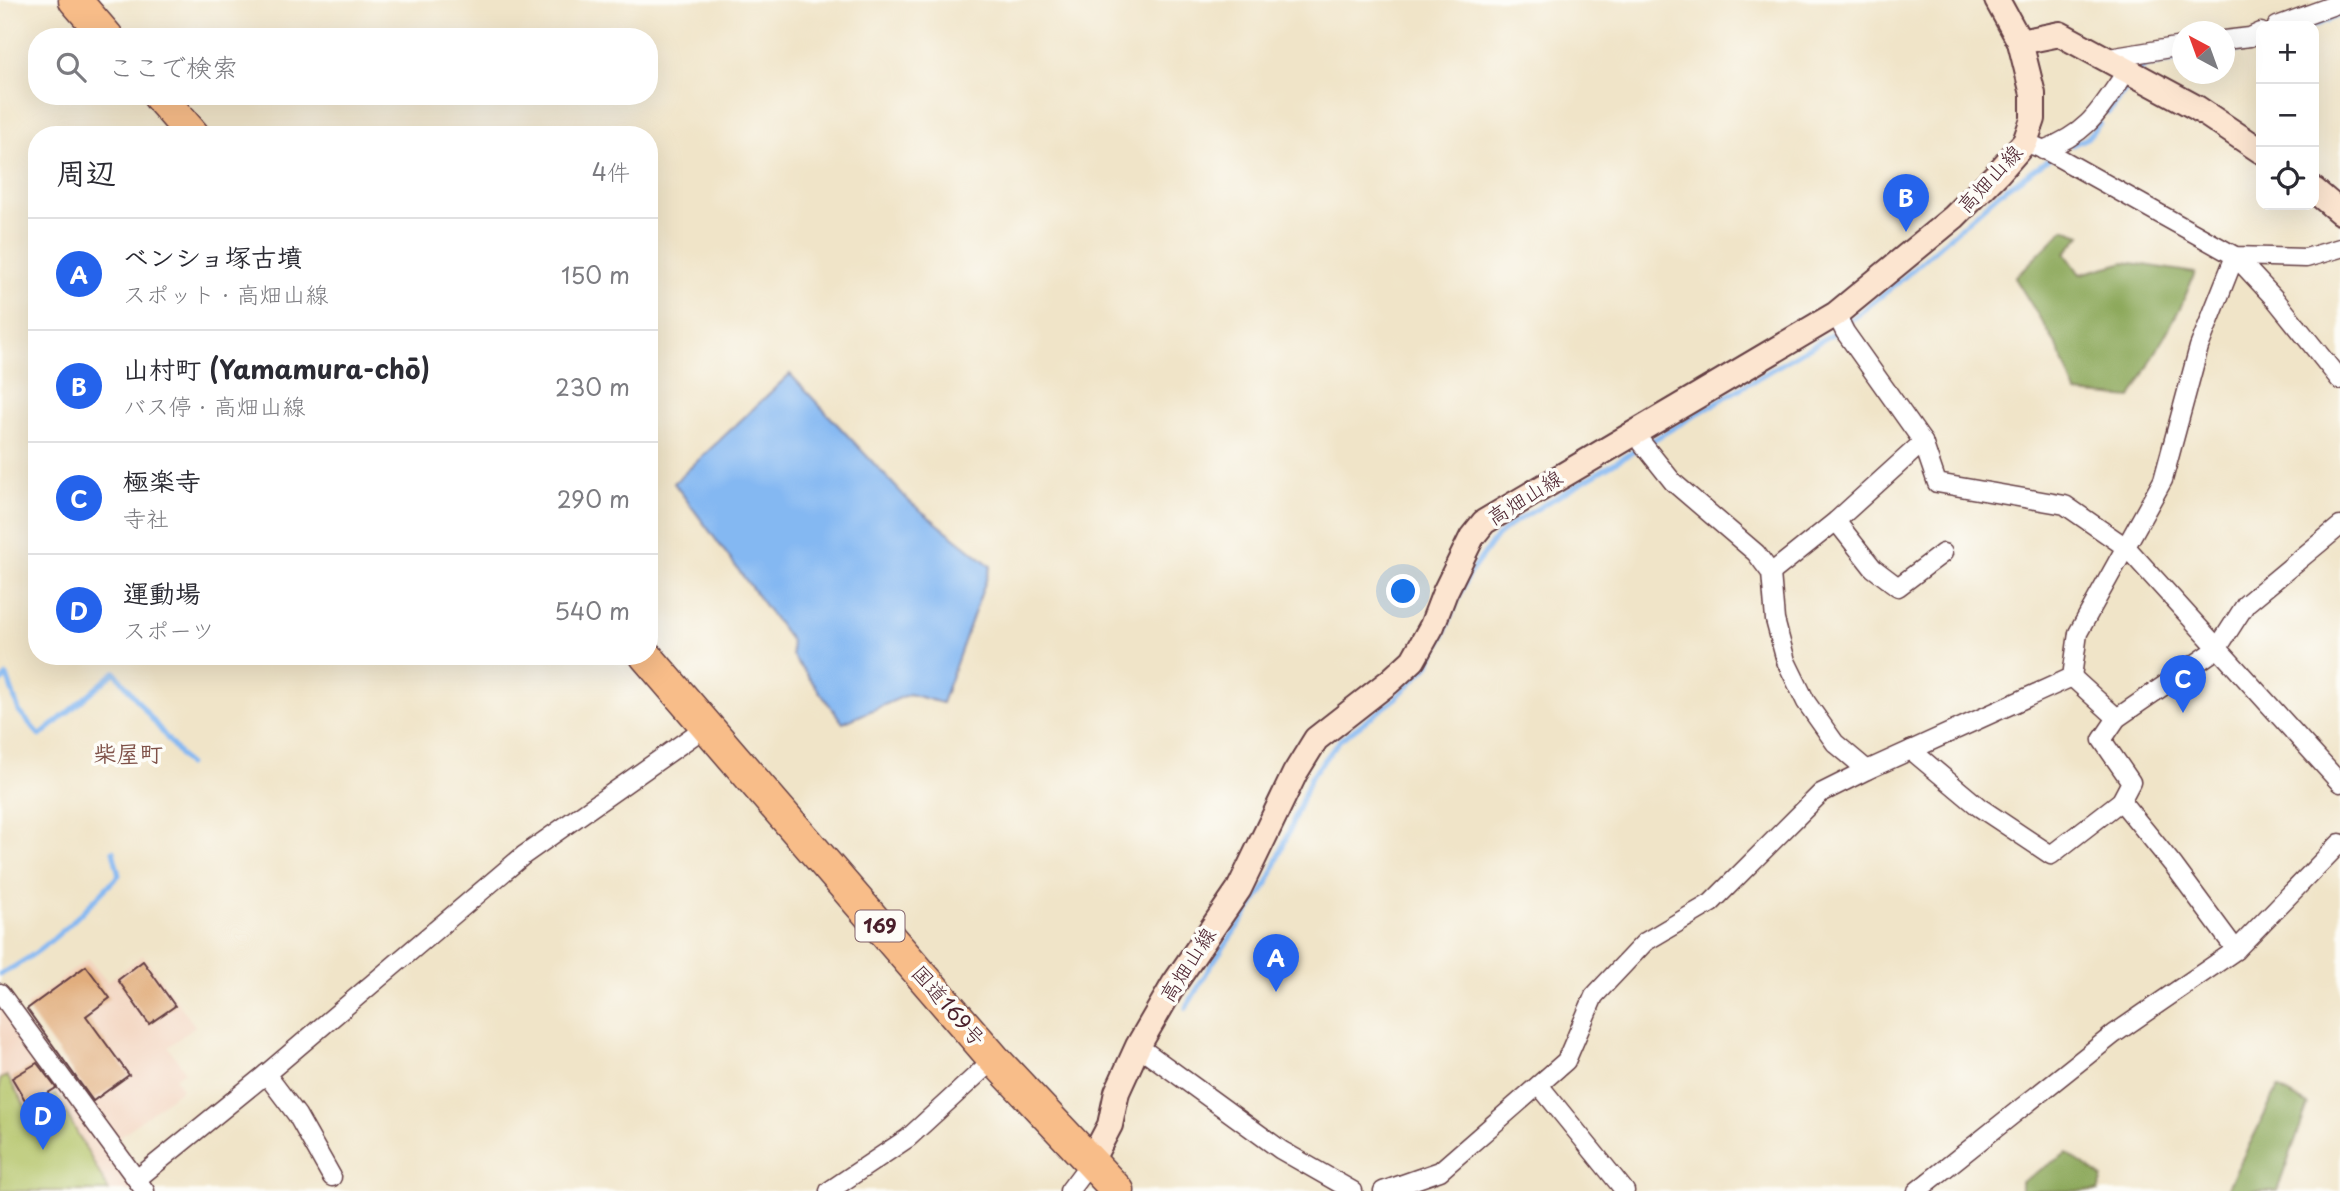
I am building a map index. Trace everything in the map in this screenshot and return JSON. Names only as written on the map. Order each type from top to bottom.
[{"type":"highway","points":[[75,0],[99,28]]},
{"type":"highway","points":[[167,105],[185,126]]},
{"type":"highway","name":"国道169号","points":[[654,665],[994,1059],[1118,1191]]},
{"type":"main road","name":"高畑山線","points":[[1090,1163],[1110,1125],[1117,1092],[1138,1046],[1174,984],[1239,888],[1295,773],[1316,739],[1413,660],[1432,626],[1472,537],[1484,522],[1634,433],[1840,323],[1954,217],[2038,148],[2033,119],[2033,94],[2020,42],[1997,0]]},
{"type":"main road","points":[[2020,42],[2060,34],[2197,108],[2256,148]]},
{"type":"main road","points":[[2319,194],[2340,212]]},
{"type":"street","points":[[2291,21],[2340,3]]},
{"type":"street","points":[[2235,39],[2256,34]]},
{"type":"street","points":[[2103,59],[2172,48]]},
{"type":"street","points":[[2038,148],[2066,142],[2092,121],[2134,76]]},
{"type":"street","points":[[2038,148],[2235,256],[2275,299],[2340,380]]},
{"type":"street","points":[[2235,256],[2306,258],[2340,248]]},
{"type":"street","points":[[2072,677],[2078,634],[2163,480],[2199,347],[2235,256]]},
{"type":"street","points":[[1840,323],[1923,442],[1937,484],[2065,505],[2127,548],[2340,783]]},
{"type":"street","points":[[1634,433],[1673,481],[1756,553],[1771,572],[1775,620],[1786,662],[1806,702],[1835,743],[1867,770]]},
{"type":"street","points":[[1771,572],[1836,521],[1923,442]]},
{"type":"street","points":[[1836,521],[1873,568],[1898,587],[1943,553]]},
{"type":"street","points":[[1911,750],[1979,807],[2051,855],[2121,801],[2131,782],[2102,740],[2117,718],[2217,649],[2246,604],[2340,526]]},
{"type":"street","points":[[2072,677],[2117,718]]},
{"type":"street","points":[[1382,1191],[1440,1171],[1566,1061],[1594,996],[1645,942],[1711,903],[1821,793],[2072,677]]},
{"type":"street","points":[[0,993],[141,1185],[524,855],[707,726]]},
{"type":"street","points":[[2121,801],[2174,866],[2236,950]]},
{"type":"street","points":[[1917,1191],[2114,1034],[2236,950],[2340,843]]},
{"type":"street","points":[[1138,1046],[1281,1150],[1353,1191]]},
{"type":"street","points":[[829,1191],[908,1138],[994,1059]]},
{"type":"street","points":[[267,1074],[297,1115],[332,1177]]},
{"type":"street","points":[[1539,1085],[1625,1191]]},
{"type":"street","points":[[1069,1191],[1090,1163]]},
{"type":"shaded area","points":[[143,955],[195,1026],[168,1047],[185,1071],[175,1078],[182,1089],[117,1139],[26,1006],[88,959],[107,982]]},
{"type":"shaded area","points":[[0,1005],[134,1191],[0,1191]]},
{"type":"green space","points":[[2064,229],[2081,235],[2065,253],[2080,274],[2125,262],[2195,273],[2181,306],[2131,398],[2076,393],[2057,346],[2015,278]]},
{"type":"green space","points":[[7,1076],[27,1109],[56,1094],[109,1191],[0,1191],[0,1079]]},
{"type":"green space","points":[[2278,1088],[2308,1105],[2277,1191],[2226,1191]]},
{"type":"green space","points":[[2067,1153],[2103,1178],[2098,1191],[2021,1191],[2021,1182]]},
{"type":"water","points":[[790,374],[910,502],[991,566],[942,703],[909,694],[843,723],[792,655],[791,641],[674,483]]},
{"type":"building","points":[[143,961],[175,1006],[149,1024],[118,980]]},
{"type":"building","points":[[86,966],[110,998],[86,1016],[129,1075],[93,1101],[27,1009]]},
{"type":"building","points":[[37,1063],[56,1088],[28,1105],[12,1078]]},
{"type":"waterway","points":[[2319,24],[2340,15]]},
{"type":"waterway","points":[[2235,51],[2256,45]]},
{"type":"waterway","points":[[2140,71],[2145,66],[2172,61]]},
{"type":"waterway","points":[[2108,113],[2132,82]]},
{"type":"waterway","points":[[2072,145],[2087,138],[2100,123]]},
{"type":"waterway","points":[[1186,1008],[1210,967],[1268,883],[1311,777],[1340,740],[1393,701],[1428,666],[1467,577],[1497,536],[1513,523],[1834,333],[1899,282],[1999,193],[2052,157]]},
{"type":"waterway","points":[[0,683],[7,676],[19,711],[40,736],[115,672],[188,765]]},
{"type":"waterway","points":[[0,974],[49,942],[119,875],[113,851]]},
{"type":"place","name":"山村町 (Yamamura-chō)","points":[[1906,232]]},
{"type":"place","name":"極楽寺","points":[[2183,713]]},
{"type":"place","name":"ベンショ塚古墳","points":[[1276,992]]},
{"type":"place","name":"運動場","points":[[43,1150]]},
{"type":"district","name":"柴屋町","points":[[128,754]]}]
